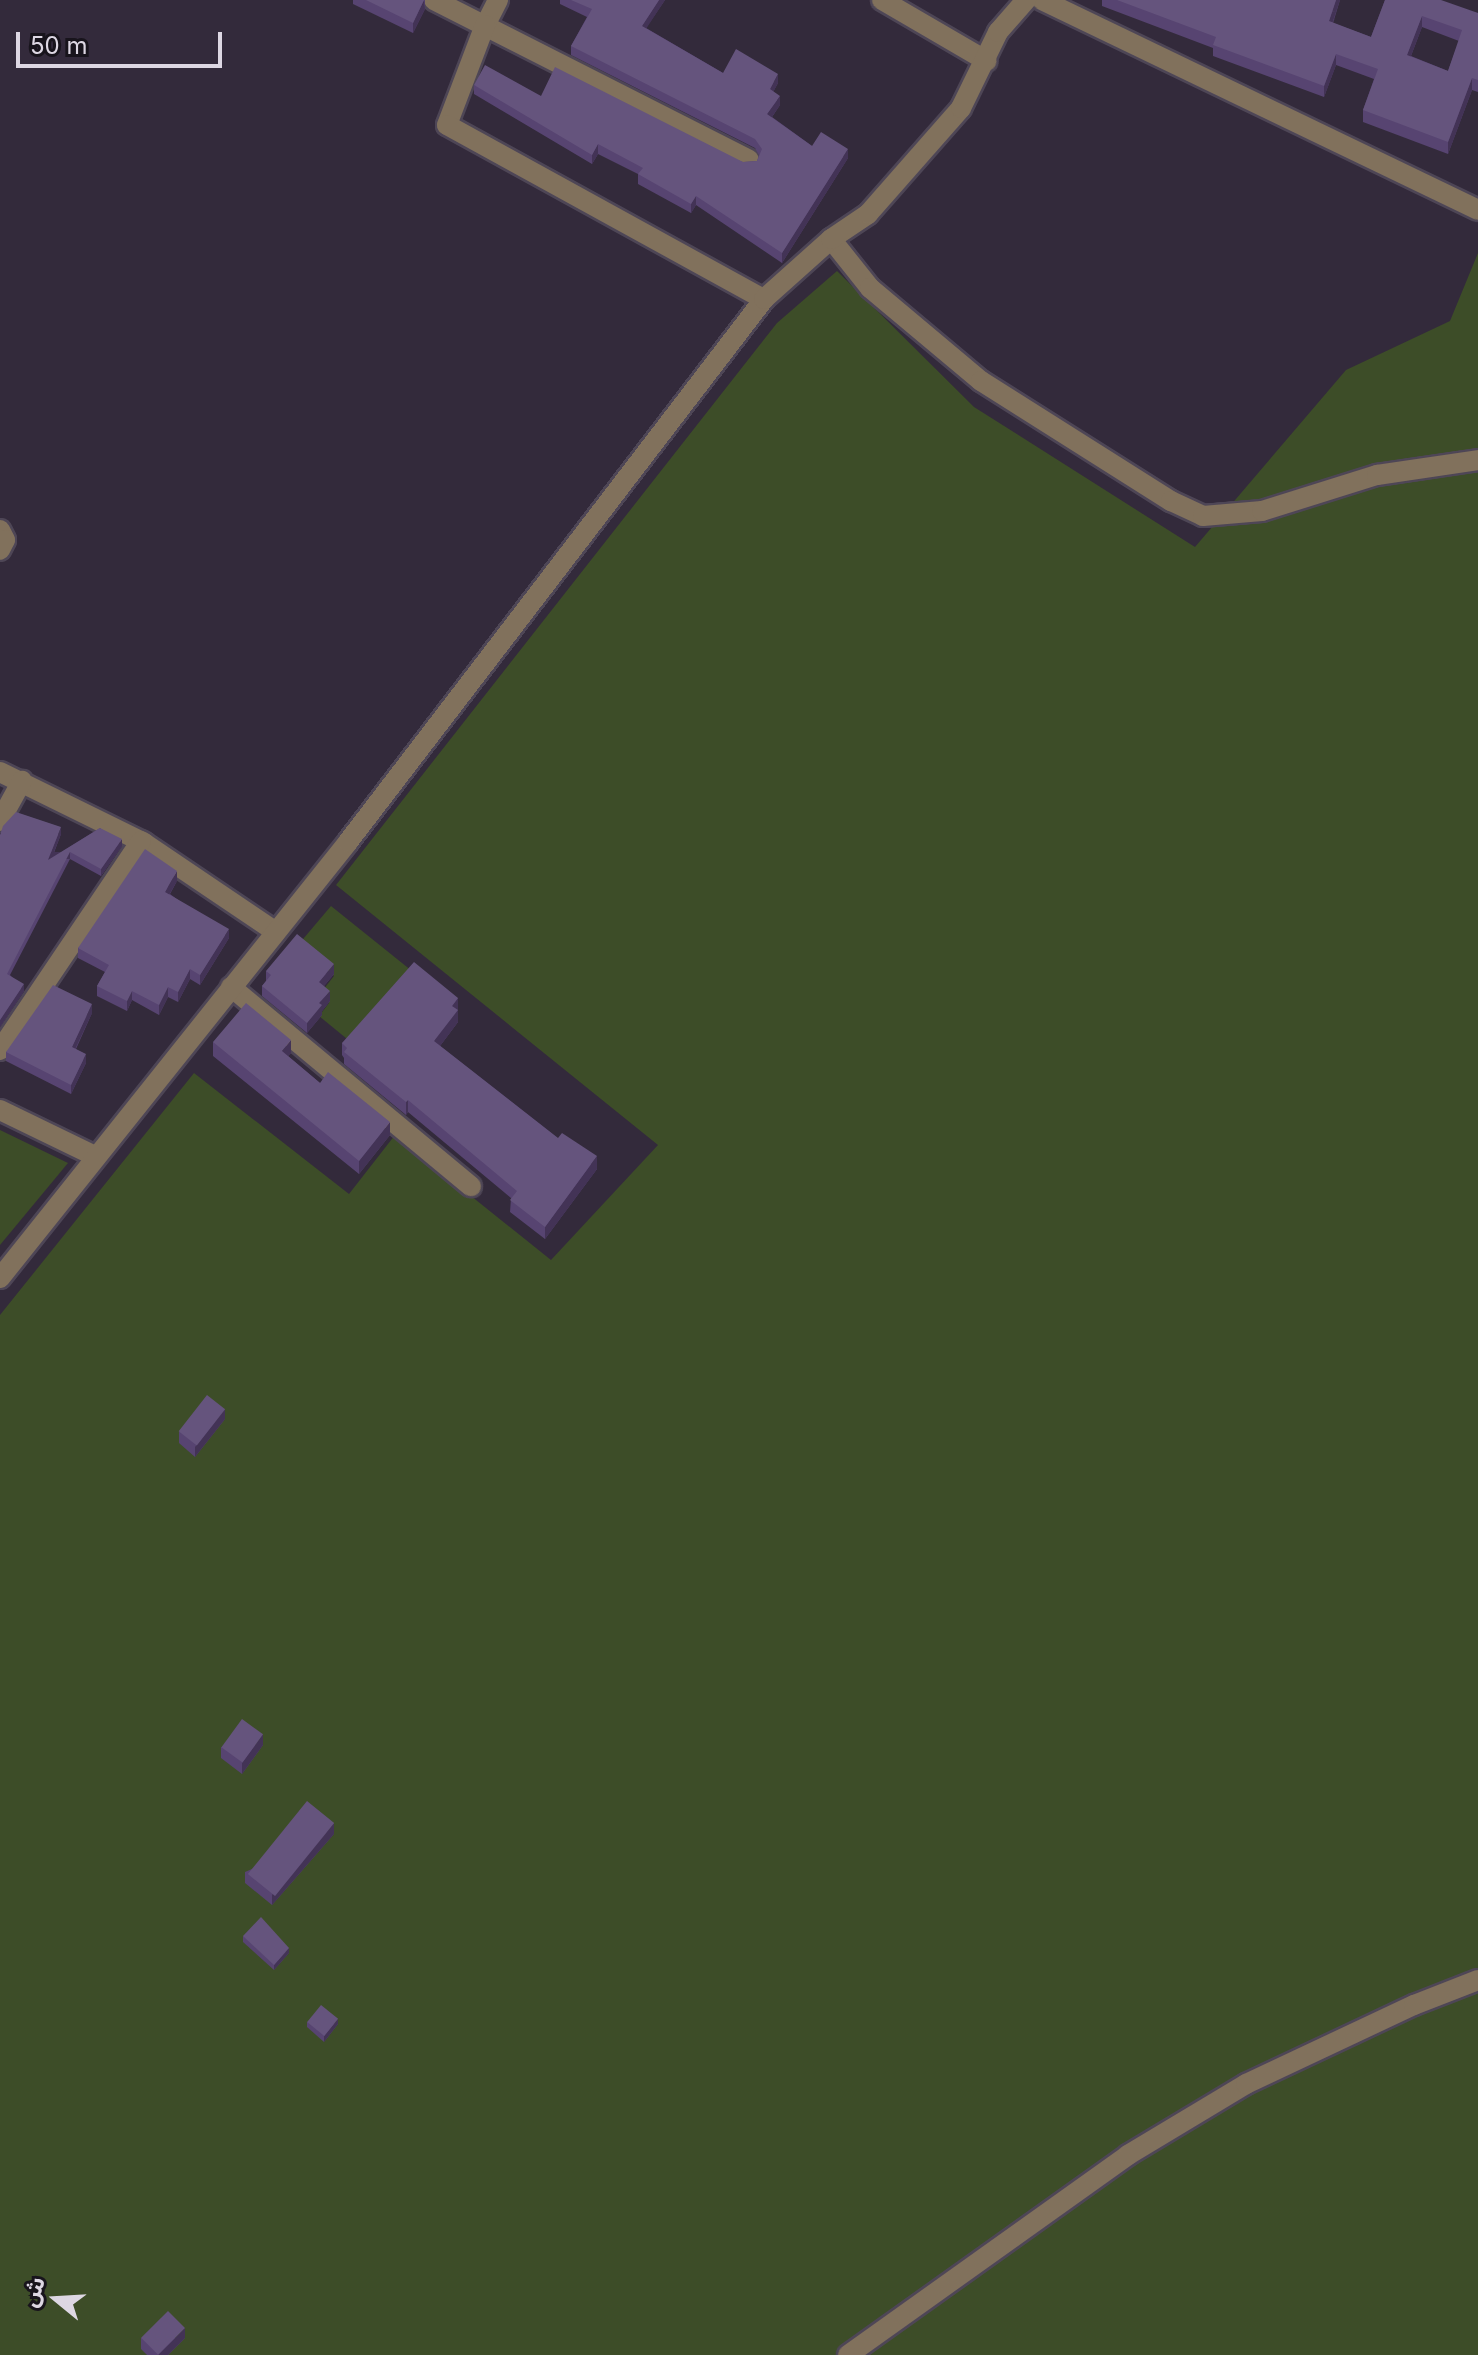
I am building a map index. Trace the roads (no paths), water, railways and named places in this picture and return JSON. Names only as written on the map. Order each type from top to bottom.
[{"type":"street","points":[[434,0],[749,160]]},
{"type":"street","points":[[498,0],[485,25],[447,125],[764,299]]},
{"type":"street","points":[[882,0],[987,61]]},
{"type":"street","points":[[0,1278],[276,932],[764,299],[831,239],[868,214],[961,108],[987,61],[998,32],[1026,0]]},
{"type":"street","points":[[1042,0],[1478,210]]},
{"type":"street","points":[[831,239],[870,288],[981,381],[1171,501],[1203,516],[1262,511],[1377,475],[1471,458],[1478,460]]},
{"type":"street","points":[[0,530],[5,540],[0,550]]},
{"type":"street","points":[[0,772],[141,841],[276,932]]},
{"type":"street","points":[[0,821],[22,781]]},
{"type":"street","points":[[0,1050],[141,841]]},
{"type":"street","points":[[231,987],[471,1186]]},
{"type":"street","points":[[0,1110],[95,1156]]},
{"type":"street","points":[[848,2355],[1128,2155],[1233,2092],[1414,2005],[1478,1980]]}]
